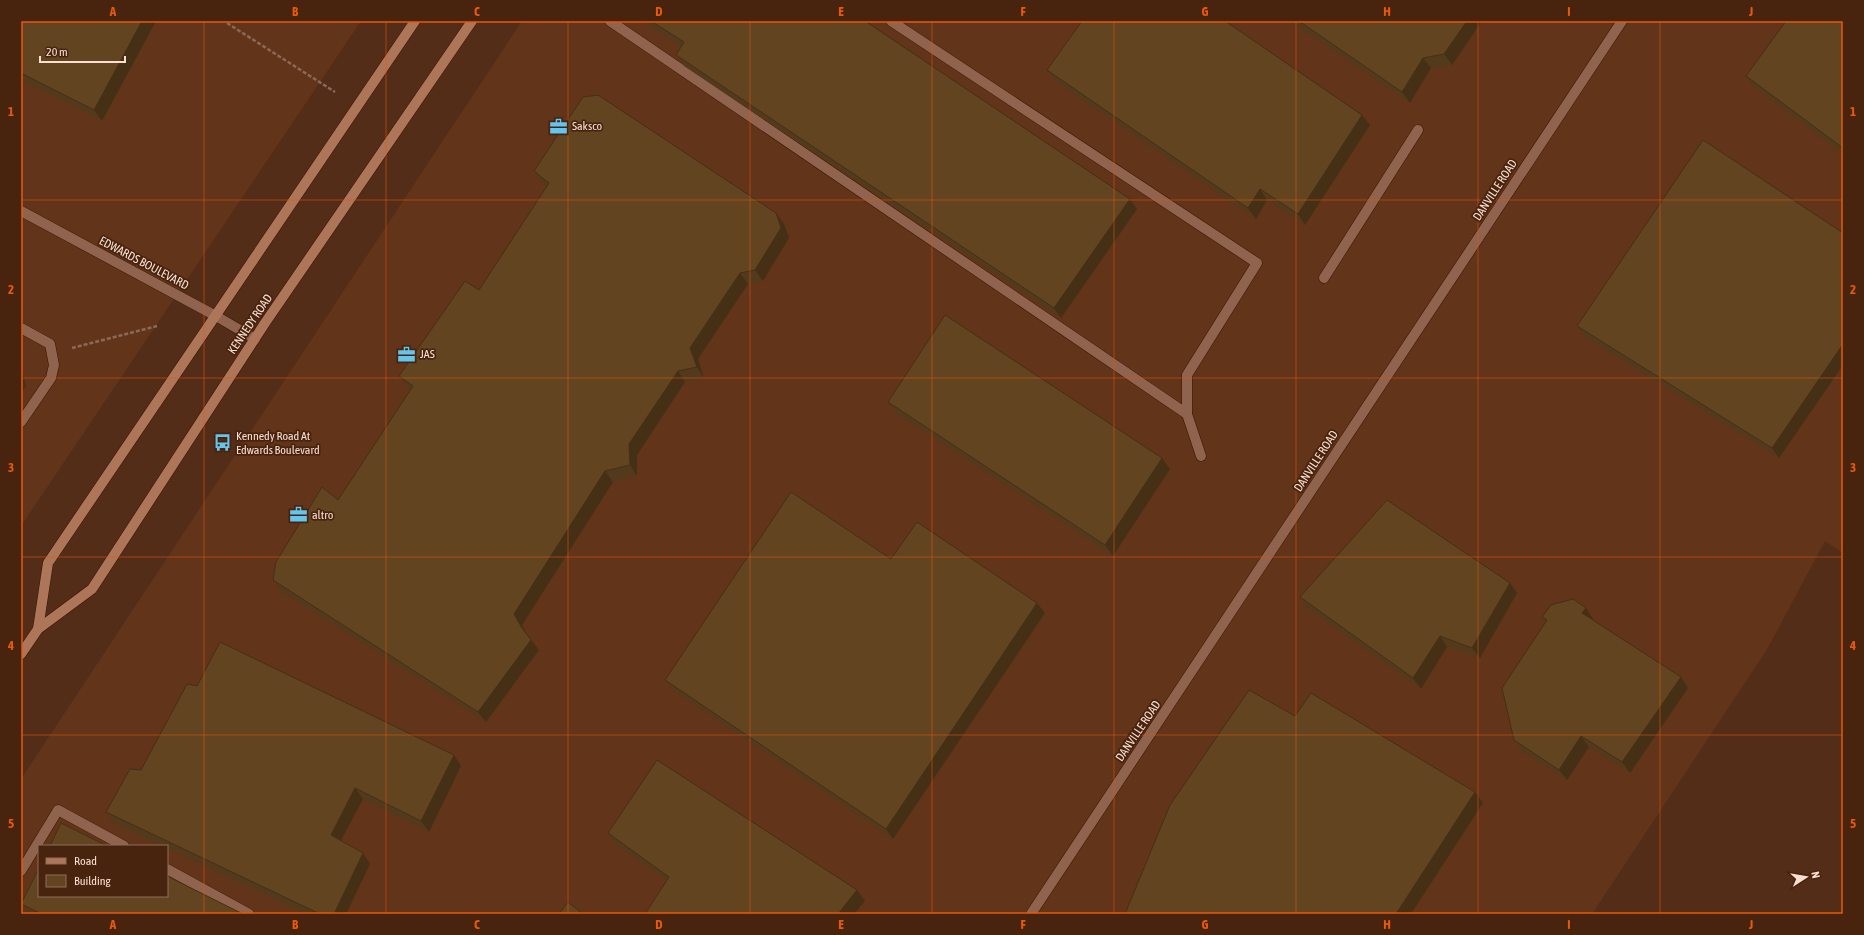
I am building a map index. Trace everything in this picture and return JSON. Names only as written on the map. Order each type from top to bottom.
[{"type":"main road","name":"KENNEDY ROAD","points":[[38,629],[48,563],[415,21]]},
{"type":"main road","name":"KENNEDY ROAD","points":[[21,654],[38,629],[92,589],[255,339],[472,21]]},
{"type":"street","points":[[610,21],[1187,414]]},
{"type":"street","points":[[891,21],[1257,263],[1187,375],[1187,414],[1201,456]]},
{"type":"street","name":"DANVILLE ROAD","points":[[1031,914],[1622,21]]},
{"type":"street","points":[[1324,278],[1418,130]]},
{"type":"street","name":"EDWARDS BOULEVARD","points":[[21,211],[216,316],[255,339]]},
{"type":"street","points":[[21,328],[50,344],[54,365],[51,378],[21,422]]},
{"type":"street","points":[[21,871],[58,810],[122,845]]},
{"type":"street","points":[[168,870],[249,914]]},
{"type":"path","points":[[227,23],[335,92]]},
{"type":"path","points":[[52,353],[157,326]]},
{"type":"shaded area","points":[[21,21],[361,21],[21,526]]},
{"type":"shaded area","points":[[522,21],[1843,21],[1843,553],[1825,541],[1766,651],[1592,914],[21,914],[21,779]]},
{"type":"building","points":[[21,21],[142,21],[94,110],[21,73]]},
{"type":"building","points":[[651,21],[865,21],[1130,199],[1054,308],[676,55],[684,42]]},
{"type":"building","points":[[1082,21],[1225,21],[1362,115],[1298,214],[1260,189],[1248,208],[1047,70]]},
{"type":"building","points":[[1299,21],[1467,21],[1444,54],[1423,58],[1402,92]]},
{"type":"building","points":[[1786,21],[1843,21],[1843,148],[1746,76]]},
{"type":"building","points":[[598,95],[776,213],[781,228],[755,270],[740,273],[690,348],[697,367],[678,371],[629,444],[630,465],[605,471],[514,614],[531,640],[478,712],[273,580],[276,562],[322,487],[338,500],[413,386],[399,376],[465,281],[479,290],[549,183],[534,171],[583,97]]},
{"type":"building","points":[[1703,140],[1843,233],[1843,344],[1772,448],[1577,326]]},
{"type":"building","points":[[945,315],[1162,458],[1105,545],[888,402]]},
{"type":"building","points":[[791,492],[891,559],[917,522],[1037,603],[886,829],[665,680]]},
{"type":"building","points":[[1387,500],[1510,583],[1472,648],[1440,636],[1413,678],[1300,597]]},
{"type":"building","points":[[1573,599],[1586,608],[1582,613],[1681,677],[1622,762],[1581,736],[1559,770],[1514,740],[1502,688],[1547,620],[1542,617],[1551,605]]},
{"type":"building","points":[[220,642],[454,755],[421,821],[355,788],[331,835],[363,853],[334,914],[320,914],[106,812],[130,769],[141,770],[187,684],[197,686]]},
{"type":"building","points":[[1249,690],[1295,716],[1311,693],[1475,792],[1396,914],[1125,914],[1170,805]]},
{"type":"building","points":[[657,760],[857,890],[838,914],[645,914],[669,877],[608,833]]},
{"type":"building","points":[[61,823],[105,845],[50,845]]},
{"type":"building","points":[[38,870],[38,897],[168,897],[168,876],[241,913],[42,914],[21,904]]},
{"type":"building","points":[[568,902],[583,914],[559,914]]},
{"type":"place","name":"Saksco","points":[[559,126]]},
{"type":"place","name":"JAS","points":[[407,354]]},
{"type":"place","name":"Kennedy Road At Edwards Boulevard","points":[[223,443]]},
{"type":"place","name":"altro","points":[[299,515]]}]
